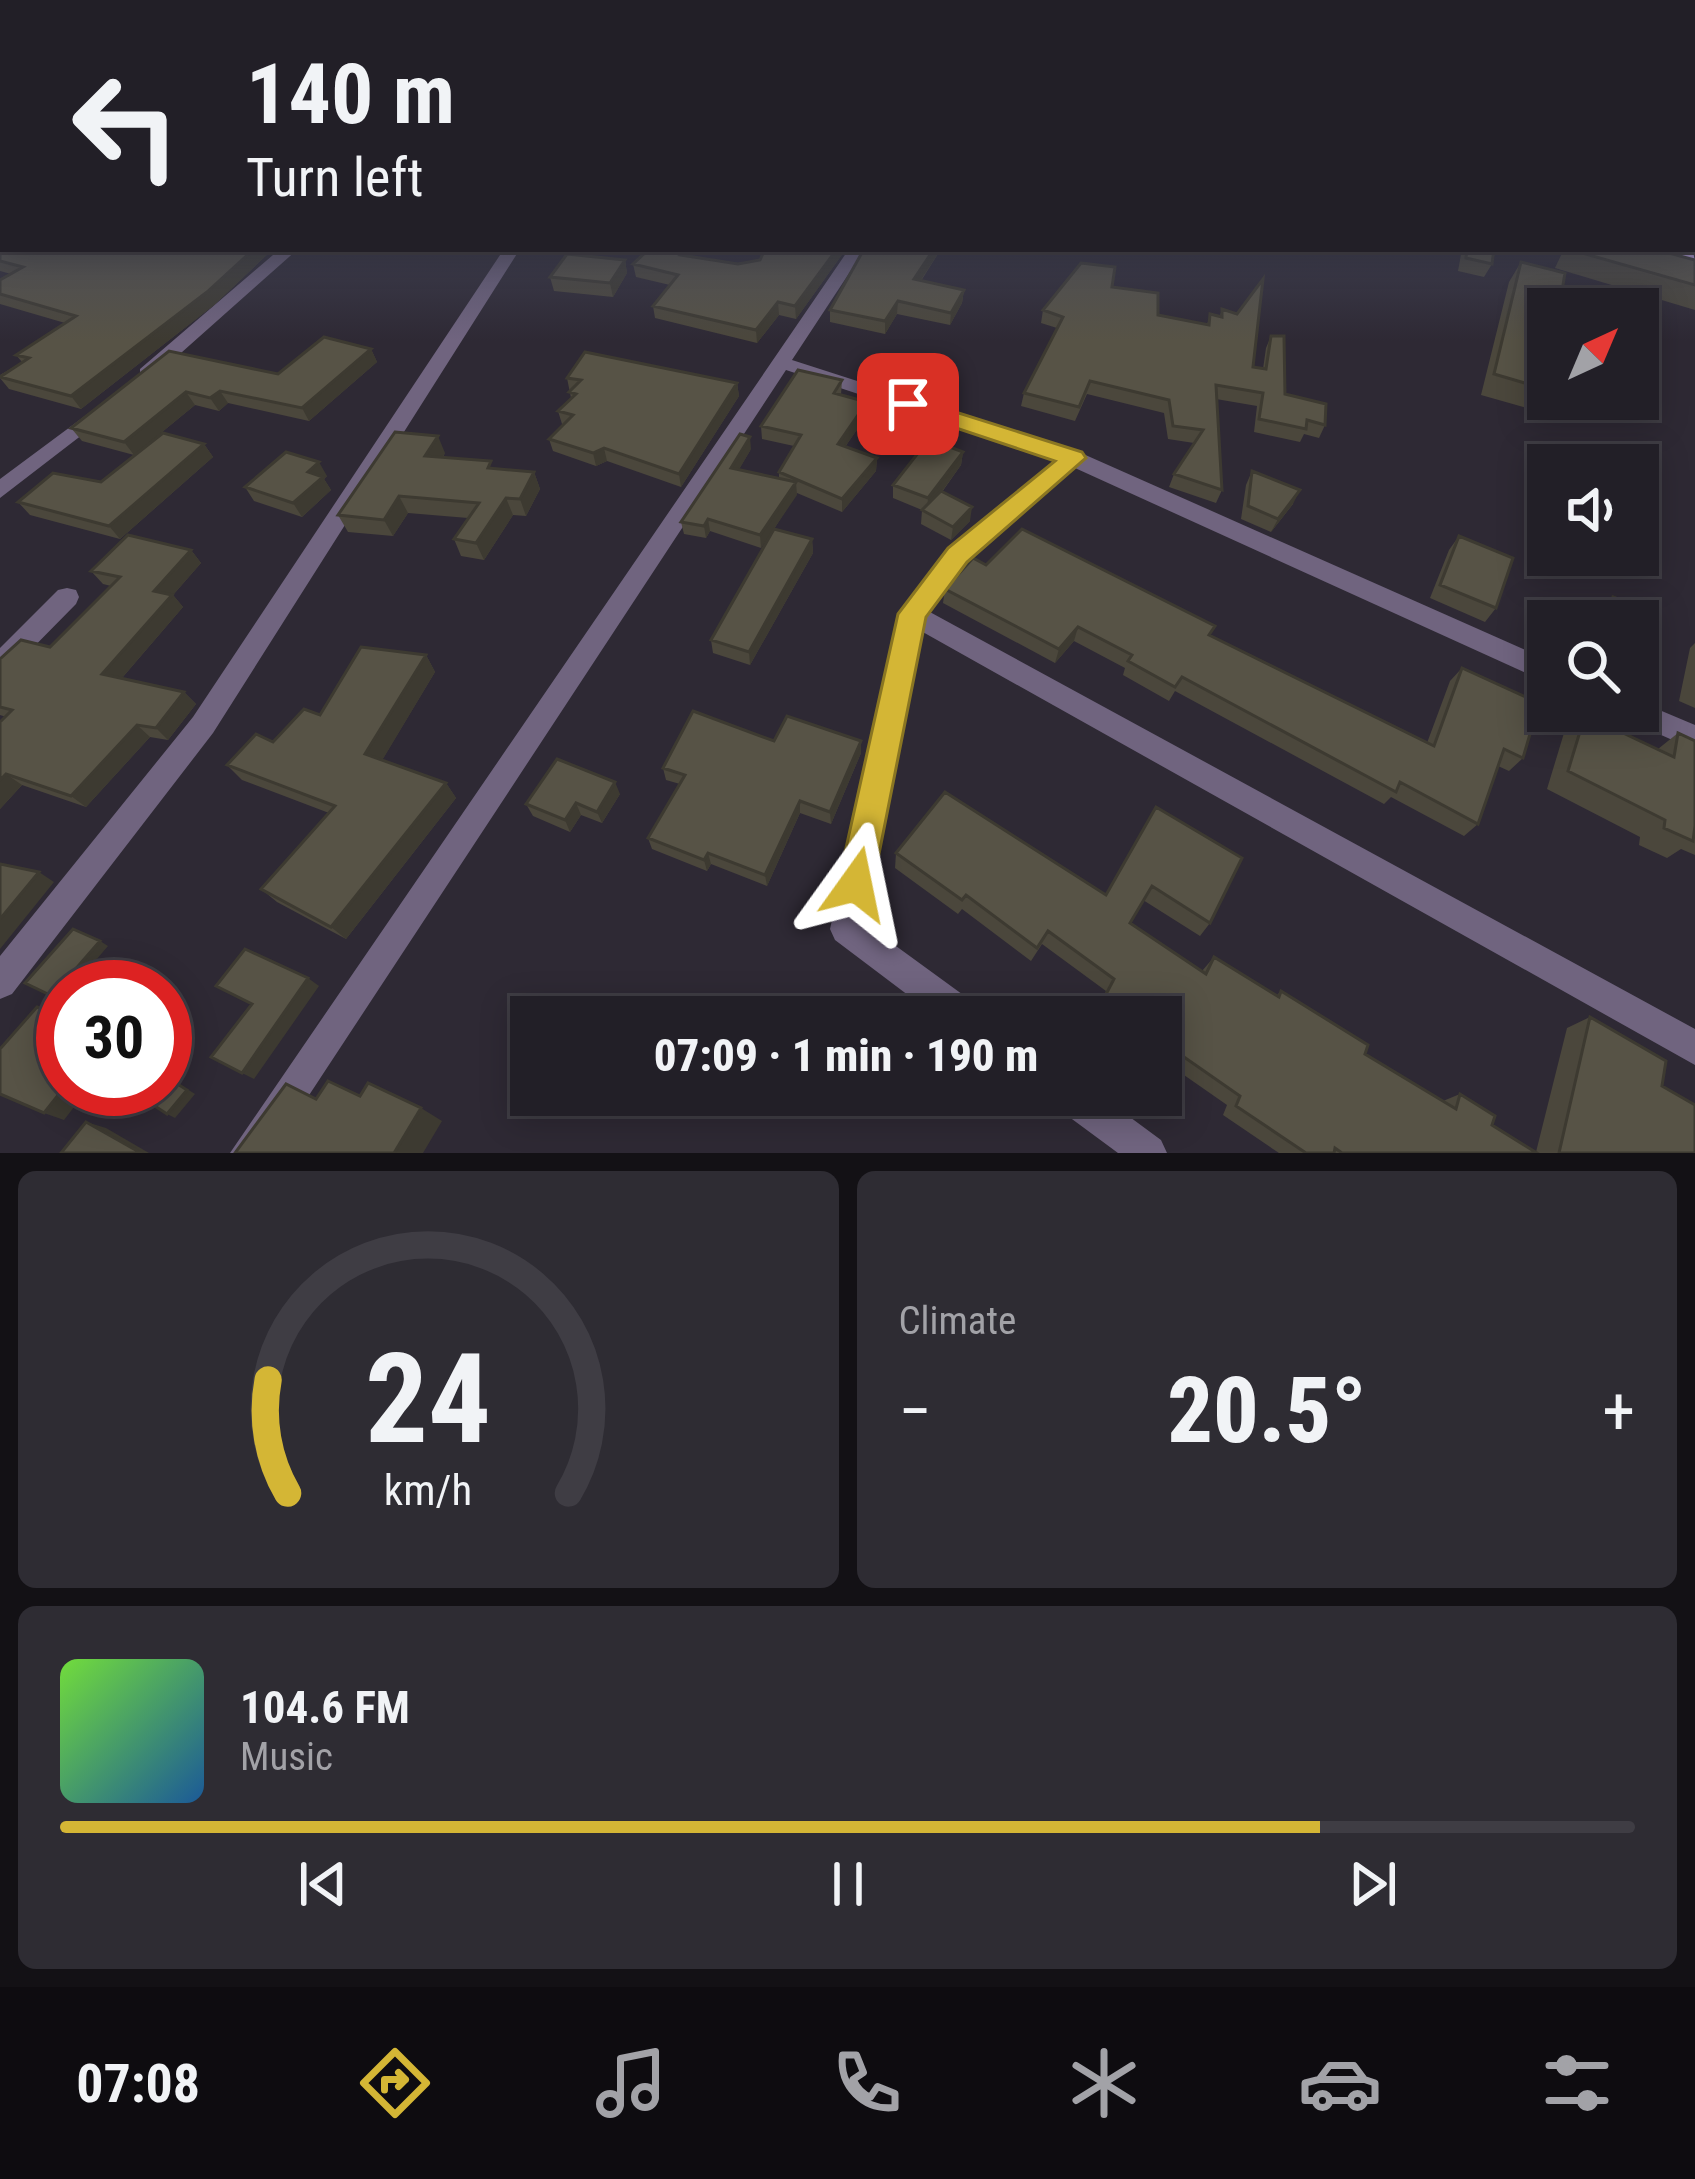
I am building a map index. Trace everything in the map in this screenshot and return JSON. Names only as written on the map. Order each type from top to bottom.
[{"type":"street","points":[[130,386],[286,252]]},
{"type":"street","points":[[0,982],[203,725],[510,252]]},
{"type":"street","points":[[249,1153],[855,252]]},
{"type":"street","points":[[783,363],[1073,458],[1527,663]]},
{"type":"street","points":[[0,490],[112,401]]},
{"type":"street","points":[[937,996],[846,929],[912,614],[958,555],[1073,458]]},
{"type":"street","points":[[0,664],[68,597]]},
{"type":"street","points":[[912,614],[1695,1048]]},
{"type":"street","points":[[1659,722],[1695,738]]},
{"type":"street","points":[[1098,1116],[1148,1153]]},
{"type":"building","points":[[0,252],[251,252],[207,292],[71,396],[0,377],[29,358],[16,355],[76,316],[0,294],[0,280],[23,267],[0,261]]},
{"type":"building","points":[[646,252],[685,252],[681,255],[738,264],[760,260],[764,252],[835,252],[795,306],[778,302],[756,330],[653,306],[678,275],[633,264]]},
{"type":"building","points":[[862,252],[932,252],[914,279],[964,290],[951,313],[898,301],[885,321],[830,310]]},
{"type":"building","points":[[1467,252],[1494,252],[1492,264],[1466,258]]},
{"type":"building","points":[[1579,252],[1665,252],[1695,260],[1695,285]]},
{"type":"building","points":[[567,254],[625,260],[610,283],[550,277]]},
{"type":"building","points":[[1521,262],[1565,273],[1562,288],[1527,288],[1527,384],[1494,374]]},
{"type":"building","points":[[1081,263],[1115,267],[1112,287],[1158,293],[1158,315],[1209,325],[1210,314],[1222,317],[1222,309],[1237,314],[1263,279],[1253,367],[1266,369],[1271,336],[1284,336],[1285,394],[1326,404],[1325,425],[1307,420],[1306,429],[1259,419],[1263,393],[1216,385],[1222,490],[1174,474],[1203,430],[1173,426],[1169,400],[1090,381],[1079,407],[1024,393],[1063,317],[1043,310]]},
{"type":"building","points":[[324,337],[371,349],[302,408],[220,391],[210,398],[186,392],[124,442],[71,428],[169,351],[278,374]]},
{"type":"building","points":[[585,352],[737,383],[679,474],[604,448],[593,453],[549,439],[573,415],[558,411],[576,394],[569,392],[581,380],[567,378]]},
{"type":"building","points":[[798,370],[842,380],[834,393],[867,402],[838,444],[877,458],[842,499],[779,472],[801,435],[761,426]]},
{"type":"building","points":[[395,432],[438,436],[425,456],[491,461],[488,468],[534,472],[520,499],[506,498],[476,543],[454,539],[479,503],[399,496],[384,520],[338,515]]},
{"type":"building","points":[[163,433],[204,444],[109,526],[18,502],[53,473],[101,482]]},
{"type":"building","points":[[740,434],[750,437],[731,468],[796,482],[760,535],[708,519],[704,526],[681,522]]},
{"type":"building","points":[[929,439],[963,452],[928,498],[893,485]]},
{"type":"building","points":[[286,452],[319,462],[308,472],[323,477],[293,503],[245,487]]},
{"type":"building","points":[[1252,471],[1300,490],[1278,519],[1248,506]]},
{"type":"building","points":[[941,491],[972,507],[953,527],[922,510]]},
{"type":"building","points":[[774,529],[812,539],[749,652],[711,640]]},
{"type":"building","points":[[1022,529],[1215,626],[1209,635],[1434,746],[1462,668],[1527,698],[1531,732],[1523,758],[1504,749],[1478,824],[1400,782],[1396,792],[1182,677],[1175,687],[1128,661],[1132,655],[1078,627],[1059,649],[945,589],[973,558],[986,565]]},
{"type":"building","points":[[128,535],[191,550],[154,591],[172,595],[102,674],[184,692],[156,728],[137,725],[71,796],[6,774],[0,780],[0,722],[12,710],[0,707],[0,659],[21,640],[50,647],[120,577],[91,571]]},
{"type":"building","points":[[1459,536],[1513,558],[1496,608],[1440,585]]},
{"type":"building","points":[[361,647],[426,655],[365,754],[446,783],[331,927],[261,889],[335,806],[227,765],[256,734],[273,742],[304,709],[320,715]]},
{"type":"building","points":[[693,711],[774,741],[787,716],[861,741],[830,812],[800,801],[765,875],[708,853],[704,860],[648,838],[685,775],[663,768]]},
{"type":"building","points":[[1580,732],[1621,732],[1674,757],[1678,733],[1695,741],[1693,841],[1664,828],[1665,820],[1568,771]]},
{"type":"building","points":[[557,759],[615,782],[597,812],[576,803],[565,820],[526,804]]},
{"type":"building","points":[[945,792],[1106,895],[1156,807],[1242,858],[1210,923],[1152,886],[1130,923],[1206,974],[1214,957],[1279,997],[1281,991],[1368,1045],[1365,1054],[1456,1109],[1460,1094],[1495,1116],[1492,1125],[1537,1153],[1342,1153],[1335,1148],[1334,1153],[1306,1153],[1236,1106],[1240,1096],[1182,1056],[1182,996],[1105,996],[1114,979],[1048,931],[1037,948],[966,895],[962,900],[896,853]]},
{"type":"building","points":[[0,864],[39,872],[0,919]]},
{"type":"building","points":[[73,929],[100,941],[83,960],[45,960]]},
{"type":"building","points":[[245,949],[308,978],[242,1073],[211,1057],[252,1004],[216,986]]},
{"type":"building","points":[[36,971],[36,988],[25,983]]},
{"type":"building","points":[[36,1008],[36,1110],[0,1094],[0,1049]]},
{"type":"building","points":[[1590,1017],[1666,1061],[1662,1086],[1695,1105],[1695,1153],[1559,1153]]},
{"type":"building","points":[[328,1081],[360,1096],[368,1083],[421,1108],[394,1153],[235,1153],[286,1084],[316,1099]]},
{"type":"building","points":[[86,1122],[141,1153],[61,1153]]},
{"type":"route","points":[[856,884],[912,614],[958,555],[1073,458],[908,404]]}]
